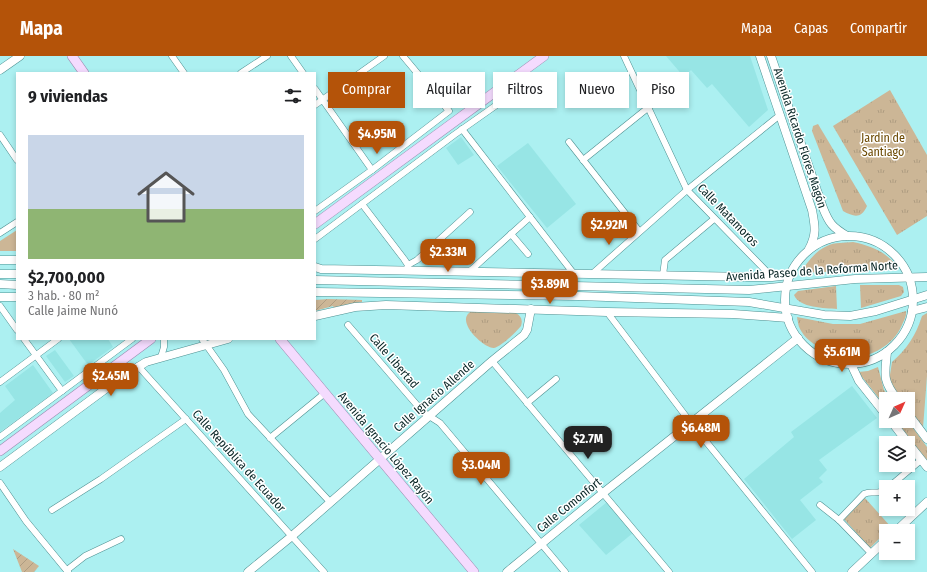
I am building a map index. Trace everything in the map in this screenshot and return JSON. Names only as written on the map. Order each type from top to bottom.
[{"type":"main road","points":[[72,56],[83,72]]},
{"type":"main road","points":[[524,72],[544,56]]},
{"type":"main road","points":[[316,223],[493,94]]},
{"type":"main road","points":[[0,452],[150,340]]},
{"type":"main road","name":"Avenida Ignacio López Rayón","points":[[281,340],[474,572]]},
{"type":"street","points":[[0,70],[20,56]]},
{"type":"street","points":[[172,56],[183,72]]},
{"type":"street","points":[[243,72],[267,56]]},
{"type":"street","points":[[291,56],[302,72]]},
{"type":"street","points":[[316,104],[384,56]]},
{"type":"street","points":[[316,210],[372,170],[449,111],[403,56]]},
{"type":"street","name":"Calle Matamoros","points":[[624,56],[637,83]]},
{"type":"street","name":"Avenida Ricardo Flores Magón","points":[[760,56],[812,210],[815,232],[814,239],[808,250]]},
{"type":"street","name":"Avenida Ricardo Flores Magón","points":[[771,56],[827,219],[835,229],[846,236]]},
{"type":"street","points":[[316,90],[372,170]]},
{"type":"street","points":[[316,238],[493,107]]},
{"type":"street","points":[[584,160],[648,108]]},
{"type":"street","name":"Calle Matamoros","points":[[649,108],[687,190],[772,277]]},
{"type":"street","points":[[592,274],[687,190],[780,115]]},
{"type":"street","points":[[462,129],[574,274]]},
{"type":"street","points":[[0,135],[16,159]]},
{"type":"street","points":[[569,142],[639,231]]},
{"type":"street","points":[[362,204],[408,267],[470,212]]},
{"type":"street","points":[[470,271],[530,216]]},
{"type":"street","points":[[663,275],[664,263],[667,258],[714,219]]},
{"type":"street","points":[[0,233],[16,223]]},
{"type":"street","points":[[511,234],[528,254]]},
{"type":"street","points":[[846,236],[867,239],[886,248],[896,257],[909,277],[914,298],[907,328],[899,342],[887,352],[870,361],[851,364],[831,362],[813,353],[798,338],[788,318],[785,297],[790,275],[796,263],[808,250],[826,240],[846,236]]},
{"type":"street","points":[[0,260],[16,260]]},
{"type":"street","name":"Avenida Paseo de la Reforma Norte","points":[[316,267],[408,267],[470,271],[574,274],[772,277],[790,275]]},
{"type":"street","points":[[0,274],[16,274]]},
{"type":"street","name":"Avenida Paseo de la Reforma Norte","points":[[316,280],[749,290],[847,279],[927,277]]},
{"type":"street","points":[[0,284],[16,285]]},
{"type":"street","name":"Avenida Paseo de la Reforma Norte","points":[[316,292],[570,296],[741,301],[824,315],[850,316],[876,311],[927,295]]},
{"type":"street","points":[[0,297],[16,297]]},
{"type":"street","points":[[316,316],[370,305],[733,314],[788,318]]},
{"type":"street","points":[[0,306],[16,329]]},
{"type":"street","points":[[912,311],[927,307]]},
{"type":"street","name":"Calle Ignacio Allende","points":[[248,572],[292,536],[492,361],[524,335],[527,330],[531,309]]},
{"type":"street","points":[[607,312],[691,422],[812,572]]},
{"type":"street","name":"Calle Libertad","points":[[348,325],[424,412],[440,423],[565,572]]},
{"type":"street","name":"Calle Comonfort","points":[[507,572],[603,492],[798,338]]},
{"type":"street","points":[[25,340],[62,391]]},
{"type":"street","points":[[0,382],[57,340]]},
{"type":"street","points":[[0,437],[131,340]]},
{"type":"street","points":[[160,357],[164,347],[164,340]]},
{"type":"street","points":[[0,467],[138,366],[204,342],[220,340]]},
{"type":"street","points":[[204,342],[224,370],[244,408],[330,502]]},
{"type":"street","points":[[887,352],[885,378],[887,386],[891,392]]},
{"type":"street","points":[[492,361],[669,572]]},
{"type":"street","points":[[851,364],[859,381],[879,406]]},
{"type":"street","name":"Calle República de Ecuador","points":[[138,366],[324,572]]},
{"type":"street","points":[[527,403],[556,379]]},
{"type":"street","points":[[270,438],[325,393]]},
{"type":"street","points":[[52,510],[100,479],[186,419]]},
{"type":"street","points":[[915,423],[927,439]]},
{"type":"street","points":[[896,428],[903,436]]},
{"type":"street","points":[[915,452],[927,467]]},
{"type":"street","points":[[897,480],[921,460]]},
{"type":"street","points":[[0,483],[26,521],[67,571],[85,556],[121,539]]},
{"type":"street","points":[[839,520],[864,494],[869,492],[879,493]]},
{"type":"street","points":[[903,524],[927,502]]},
{"type":"street","points":[[820,505],[839,520],[871,553]]},
{"type":"street","points":[[852,572],[879,546]]},
{"type":"shaded area","points":[[666,56],[750,56],[768,110],[749,127],[712,84],[707,88],[691,70],[689,72],[680,72]]},
{"type":"shaded area","points":[[461,137],[474,155],[458,165],[446,148]]},
{"type":"shaded area","points":[[528,143],[576,204],[547,228],[497,166]]},
{"type":"shaded area","points":[[70,340],[109,340],[113,347],[88,365]]},
{"type":"shaded area","points":[[55,350],[74,376],[65,382],[46,356]]},
{"type":"shaded area","points":[[33,365],[53,393],[0,432],[0,413],[15,400],[5,386]]},
{"type":"shaded area","points":[[852,386],[877,418],[819,460],[827,470],[819,478],[823,482],[800,500],[816,520],[792,539],[744,479],[794,437],[791,432]]},
{"type":"shaded area","points":[[607,502],[633,533],[606,555],[579,525]]},
{"type":"green space","name":"Jardin de Santiago","points":[[890,90],[927,155],[927,216],[897,235],[833,126]]},
{"type":"green space","points":[[818,124],[867,206],[860,215],[851,215],[843,211],[812,131],[813,126]]},
{"type":"green space","points":[[16,231],[16,251],[0,251],[0,241]]},
{"type":"green space","points":[[853,242],[879,251],[889,258],[899,269],[800,273],[812,258],[823,248],[833,244]]},
{"type":"green space","points":[[860,285],[899,285],[903,287],[904,292],[901,296],[861,308]]},
{"type":"green space","points":[[836,286],[837,309],[819,308],[807,305],[801,303],[794,295],[798,291]]},
{"type":"green space","points":[[316,300],[362,300],[362,302],[334,308],[333,306],[316,311]]},
{"type":"green space","points":[[472,311],[516,313],[521,318],[521,326],[501,345],[494,348],[489,347],[478,339],[468,327],[466,321],[467,315]]},
{"type":"green space","points":[[906,311],[905,318],[898,332],[887,344],[873,353],[849,358],[841,357],[821,349],[813,343],[802,332],[797,317],[833,324],[860,324]]},
{"type":"green space","points":[[927,313],[927,376],[923,428],[915,417],[915,392],[897,392],[889,381],[892,362],[907,347],[922,316]]},
{"type":"green space","points":[[878,367],[886,392],[879,392],[879,398],[858,372],[868,371]]},
{"type":"green space","points":[[901,428],[913,428],[927,447],[927,462],[915,446],[915,436],[907,436]]},
{"type":"green space","points":[[865,498],[879,514],[879,516],[881,516],[888,524],[879,524],[879,539],[870,548],[844,519]]},
{"type":"green space","points":[[13,549],[39,566],[34,572],[22,572]]}]
